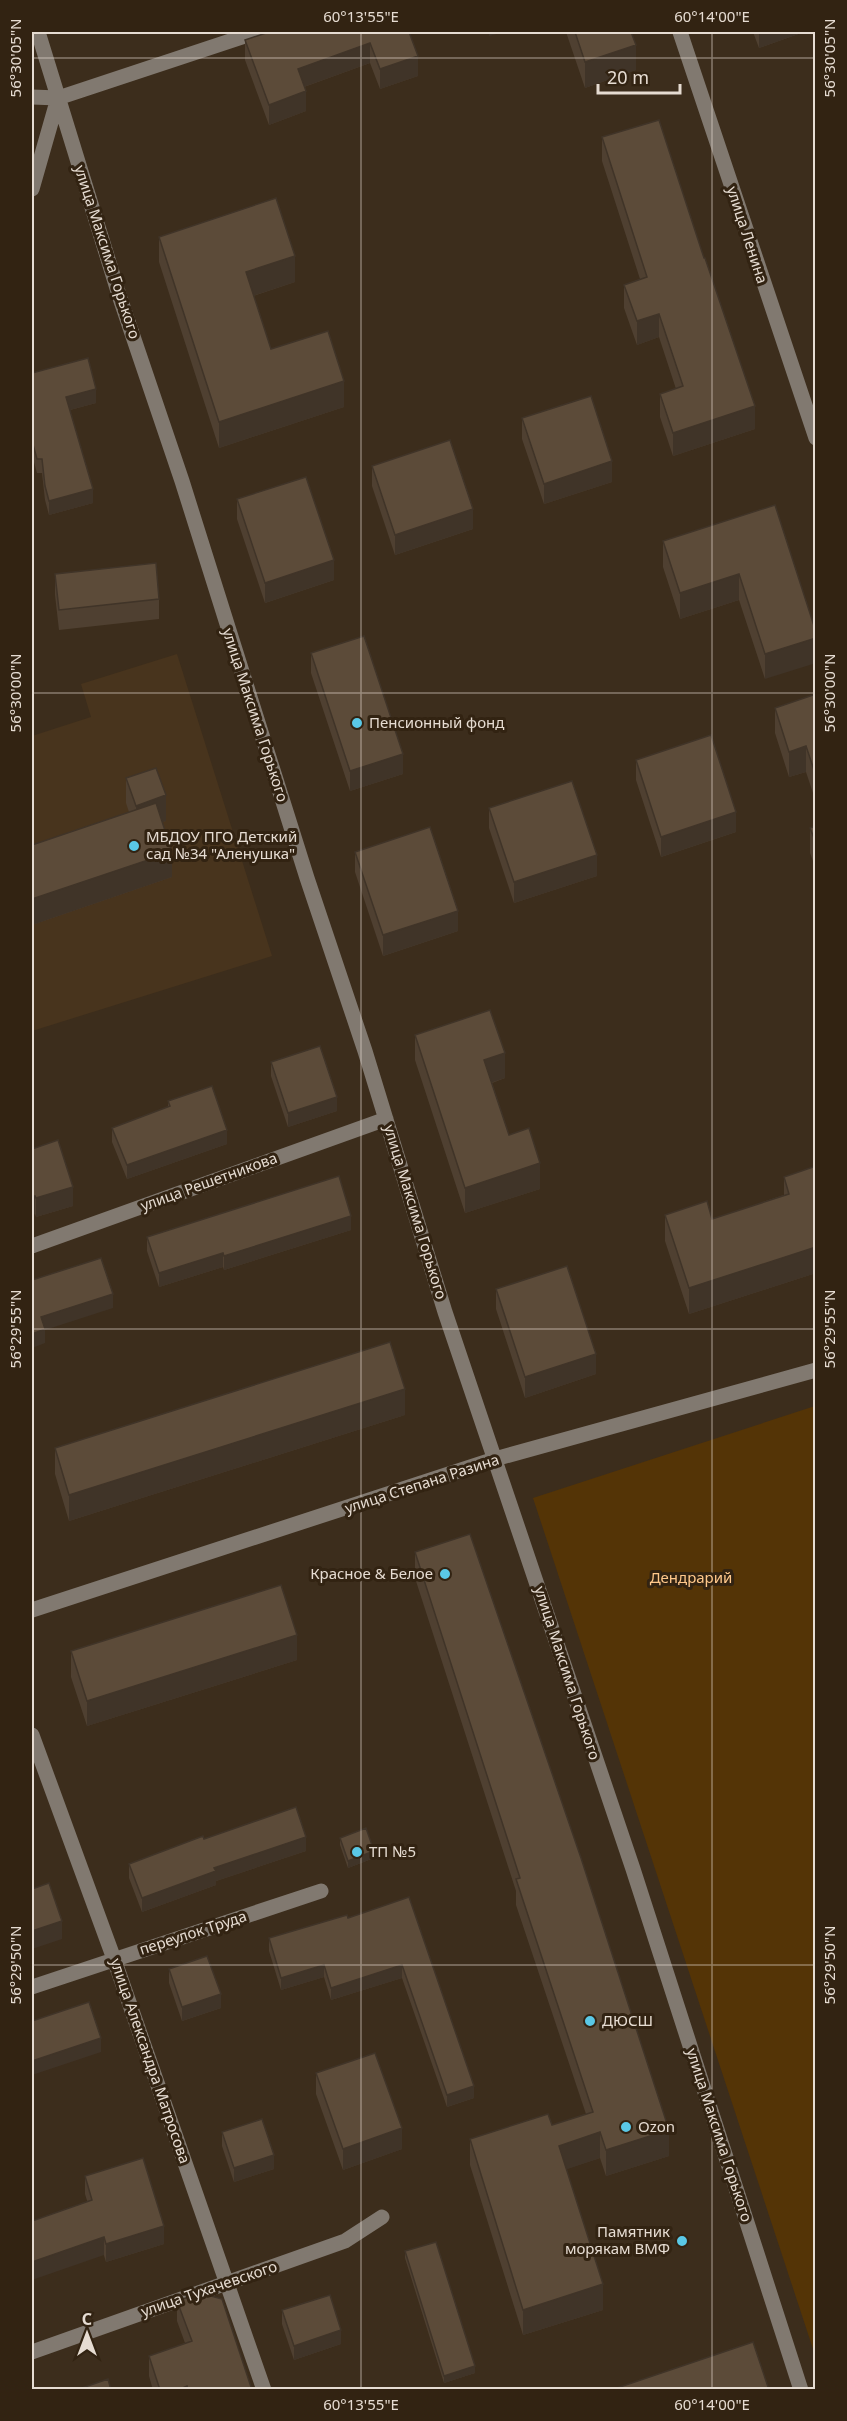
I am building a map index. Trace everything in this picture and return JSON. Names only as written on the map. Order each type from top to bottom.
[{"type":"street","name":"улица Максима Горького","points":[[38,32],[120,298],[182,481],[442,1301],[636,1880],[801,2390]]},
{"type":"street","points":[[32,97],[58,98],[256,32]]},
{"type":"street","name":"улица Ленина","points":[[680,32],[816,438]]},
{"type":"street","points":[[32,189],[58,98]]},
{"type":"street","name":"улица Решетникова","points":[[32,1246],[386,1119]]},
{"type":"street","name":"улица Степана Разина","points":[[32,1610],[495,1459],[816,1370]]},
{"type":"street","name":"улица Александра Матросова","points":[[32,1735],[114,1959],[264,2390]]},
{"type":"street","name":"переулок Труда","points":[[32,1987],[321,1890]]},
{"type":"street","name":"улица Тухачевского","points":[[32,2352],[345,2241],[382,2217]]},
{"type":"shaded area","name":"МБДОУ ПГО Детский сад №34 \"Аленушка\"","points":[[177,654],[272,956],[32,1031],[32,736],[91,717],[81,684]]},
{"type":"green space","name":"Дендрарий","points":[[816,1406],[815,2355],[533,1498]]},
{"type":"building","points":[[269,32],[409,32],[418,56],[380,69],[370,43],[298,69],[306,91],[269,105],[245,40]]},
{"type":"building","points":[[575,32],[631,32],[636,45],[585,62]]},
{"type":"building","points":[[659,120],[755,406],[673,433],[660,394],[683,386],[659,314],[637,321],[624,285],[647,277],[602,137]]},
{"type":"building","points":[[276,198],[295,256],[246,272],[271,349],[328,331],[344,381],[219,422],[159,237]]},
{"type":"building","points":[[88,358],[96,389],[66,397],[93,489],[49,501],[42,459],[37,459],[32,441],[32,373]]},
{"type":"building","points":[[591,396],[612,461],[544,484],[522,418]]},
{"type":"building","points":[[450,440],[473,509],[395,535],[372,466]]},
{"type":"building","points":[[306,477],[334,560],[265,583],[237,499]]},
{"type":"building","points":[[775,505],[816,638],[765,654],[739,574],[680,593],[663,541]]},
{"type":"building","points":[[156,563],[159,599],[59,610],[55,574]]},
{"type":"building","name":"Пенсионный фонд","points":[[364,636],[403,754],[350,771],[311,653]]},
{"type":"building","points":[[816,694],[816,776],[806,746],[789,752],[775,708]]},
{"type":"building","points":[[711,735],[736,812],[661,837],[636,760]]},
{"type":"building","points":[[156,768],[166,795],[136,806],[126,778]]},
{"type":"building","points":[[572,781],[597,855],[514,882],[489,808]]},
{"type":"building","points":[[156,803],[172,852],[32,899],[32,845]]},
{"type":"building","points":[[816,826],[816,843],[810,828]]},
{"type":"building","points":[[430,827],[458,911],[383,935],[355,852]]},
{"type":"building","points":[[490,1010],[505,1053],[484,1060],[509,1135],[529,1128],[540,1163],[465,1188],[415,1035]]},
{"type":"building","points":[[320,1046],[337,1097],[288,1113],[271,1062]]},
{"type":"building","points":[[212,1086],[227,1130],[127,1165],[112,1128],[170,1106],[168,1101]]},
{"type":"building","points":[[58,1140],[73,1187],[36,1198],[32,1197],[32,1149]]},
{"type":"building","points":[[816,1166],[816,1247],[689,1288],[665,1215],[707,1201],[712,1219],[789,1194],[784,1177]]},
{"type":"building","points":[[339,1176],[351,1216],[224,1256],[223,1253],[159,1273],[147,1237]]},
{"type":"building","points":[[101,1258],[113,1294],[41,1317],[45,1329],[32,1334],[32,1280]]},
{"type":"building","points":[[567,1266],[596,1354],[525,1377],[496,1289]]},
{"type":"building","points":[[390,1342],[405,1389],[69,1495],[55,1448]]},
{"type":"building","points":[[470,1534],[581,1858],[669,2130],[606,2150],[600,2132],[559,2146],[603,2284],[523,2310],[470,2139],[548,2114],[552,2125],[593,2112],[516,1879],[520,1878],[415,1552]]},
{"type":"building","points":[[281,1585],[297,1635],[87,1701],[71,1651]]},
{"type":"building","points":[[296,1807],[306,1837],[214,1868],[216,1871],[142,1898],[129,1864],[203,1836],[204,1839]]},
{"type":"building","name":"ТП №5","points":[[366,1828],[374,1851],[348,1861],[340,1838]]},
{"type":"building","points":[[49,1883],[62,1921],[32,1931],[32,1889]]},
{"type":"building","points":[[409,1897],[474,2086],[447,2095],[402,1965],[331,1988],[324,1965],[281,1978],[269,1938],[347,1915],[348,1918]]},
{"type":"building","points":[[207,1956],[221,1994],[182,2007],[169,1969]]},
{"type":"building","points":[[89,2002],[101,2038],[32,2061],[32,2021]]},
{"type":"building","points":[[375,2053],[402,2128],[343,2149],[316,2073]]},
{"type":"building","points":[[262,2119],[274,2155],[234,2168],[222,2132]]},
{"type":"building","points":[[143,2158],[164,2226],[106,2244],[104,2237],[32,2262],[32,2221],[92,2200],[85,2176]]},
{"type":"building","points":[[436,2242],[475,2366],[444,2376],[405,2251]]},
{"type":"building","points":[[200,2293],[222,2299],[252,2390],[197,2390],[197,2388],[188,2390],[187,2386],[178,2390],[160,2390],[149,2356],[192,2341],[177,2301]]},
{"type":"building","points":[[330,2295],[341,2330],[294,2346],[282,2310]]},
{"type":"building","points":[[753,2342],[769,2390],[611,2390]]},
{"type":"building","points":[[108,2379],[111,2390],[76,2390]]},
{"type":"place","name":"Пенсионный фонд","points":[[357,723]]},
{"type":"place","name":"МБДОУ ПГО Детский сад №34 \"Аленушка\"","points":[[134,846]]},
{"type":"place","name":"Красное & Белое","points":[[445,1574]]},
{"type":"place","name":"ТП №5","points":[[357,1852]]},
{"type":"place","name":"ДЮСШ","points":[[590,2021]]},
{"type":"place","name":"Ozon","points":[[626,2127]]},
{"type":"place","name":"Памятник морякам ВМФ","points":[[682,2241]]}]
